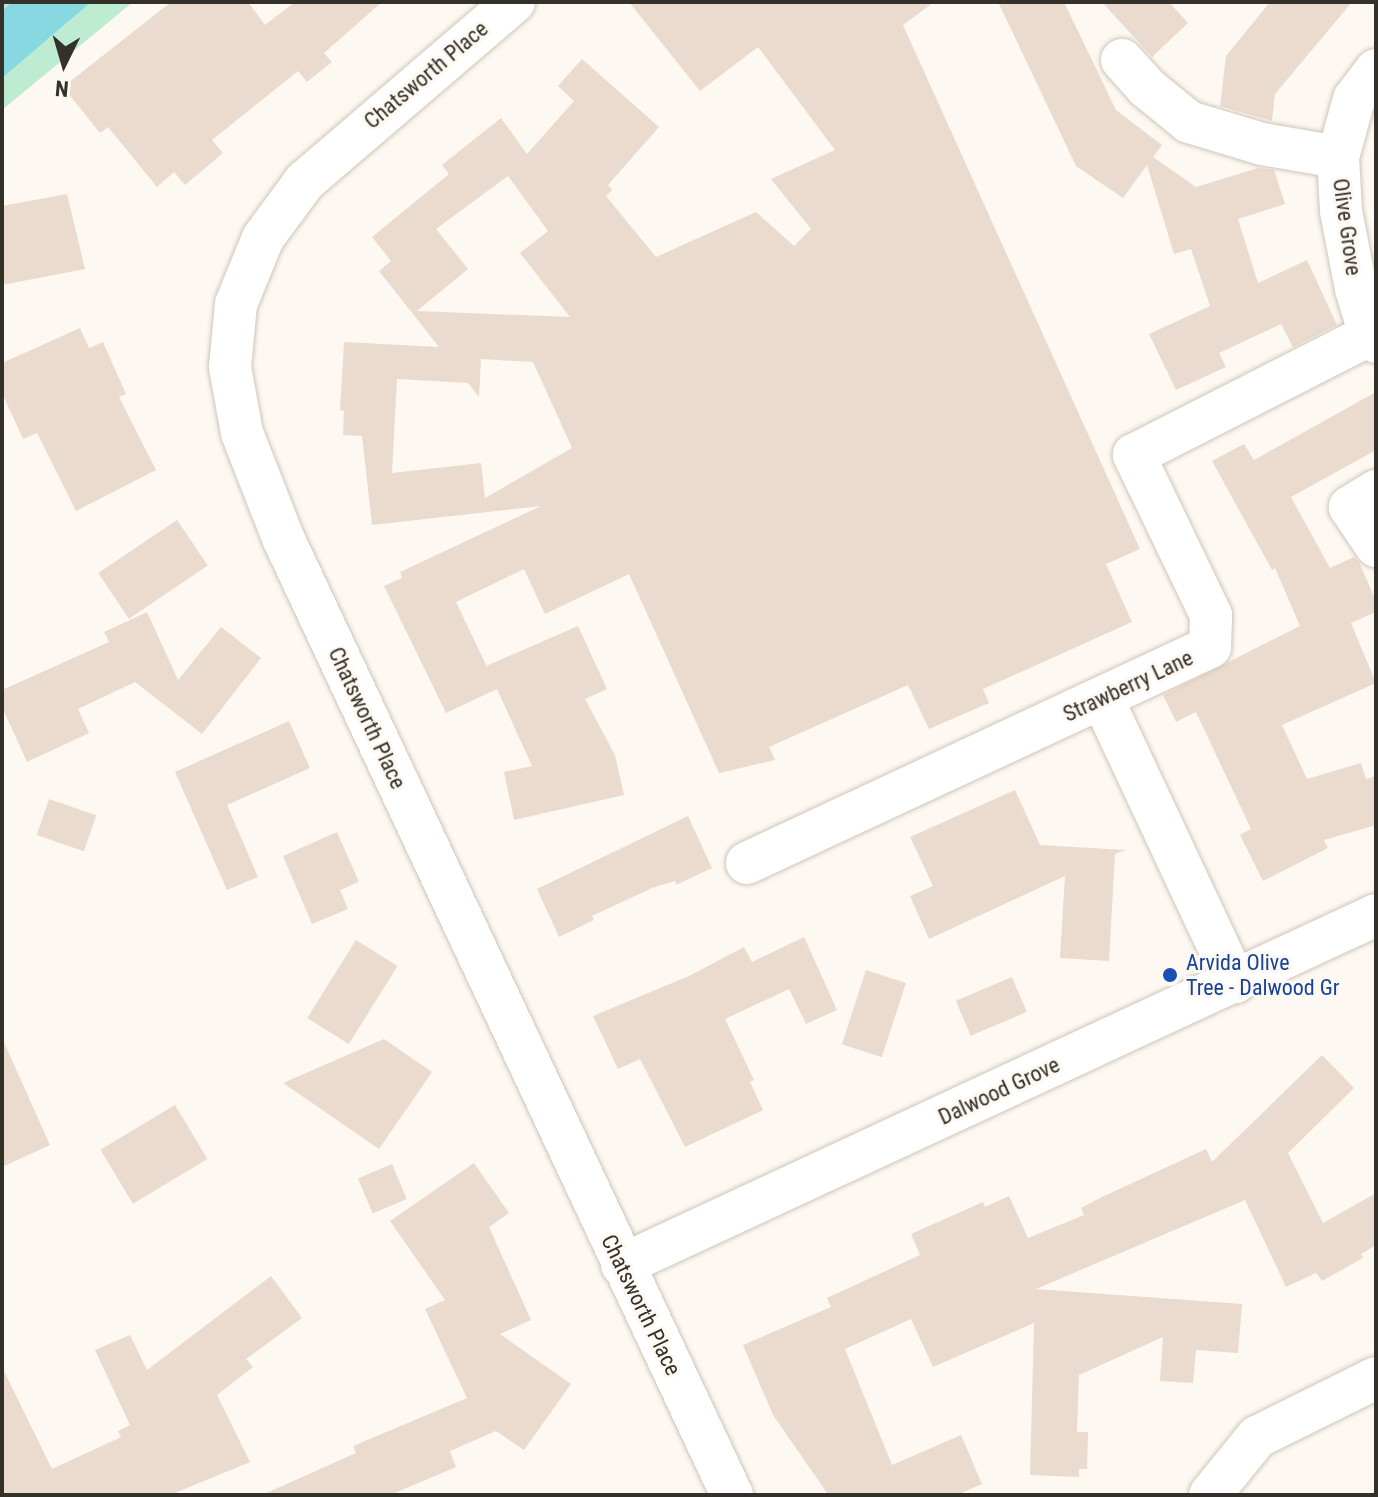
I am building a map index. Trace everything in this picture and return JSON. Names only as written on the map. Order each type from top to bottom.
[{"type":"street","name":"Chatsworth Place","points":[[514,2],[305,181],[263,238],[241,291],[236,304],[230,367],[242,433],[284,540],[732,1495]]},
{"type":"street","points":[[1122,60],[1146,87],[1189,122],[1262,144],[1338,157]]},
{"type":"street","name":"Olive Grove","points":[[1373,338],[1356,289],[1341,211],[1338,157],[1354,99],[1376,70]]},
{"type":"street","name":"Strawberry Lane","points":[[747,863],[1210,647],[1211,615],[1134,455],[1373,338]]},
{"type":"street","points":[[1376,491],[1350,507],[1376,546]]},
{"type":"street","points":[[1102,698],[1235,982]]},
{"type":"street","name":"Dalwood Grove","points":[[622,1265],[1376,915]]},
{"type":"street","points":[[1210,1495],[1257,1437],[1376,1378]]},
{"type":"green space","points":[[2,2],[133,2],[2,110]]},
{"type":"water","points":[[12,2],[91,2],[2,78],[2,11]]},
{"type":"building","points":[[171,2],[248,2],[265,25],[295,2],[382,2],[324,53],[332,62],[307,82],[298,71],[212,140],[223,153],[185,185],[174,172],[157,187],[108,127],[100,133],[63,87]]},
{"type":"building","points":[[629,2],[934,2],[903,25],[1140,549],[1106,564],[1132,622],[983,689],[989,703],[929,729],[908,685],[769,747],[775,760],[719,773],[629,574],[545,614],[524,569],[456,602],[486,666],[578,626],[607,689],[585,699],[615,755],[624,795],[514,820],[504,772],[532,766],[497,689],[446,713],[384,586],[402,578],[400,572],[541,506],[372,525],[362,436],[343,435],[344,411],[340,410],[344,342],[439,347],[379,271],[391,261],[372,237],[449,174],[442,165],[501,118],[527,154],[574,101],[558,86],[582,59],[659,127],[608,185],[612,190],[606,196],[656,257],[756,212],[794,246],[811,229],[771,179],[835,150],[758,47],[700,91]],"holes":[[[508,176],[548,231],[520,253],[570,317],[417,311],[468,269],[436,229]],[[481,359],[533,362],[572,448],[485,498],[481,463],[392,473],[397,379],[468,383],[479,397]]]},
{"type":"building","points":[[998,2],[1064,2],[1116,110],[1162,145],[1153,157],[1196,187],[1258,168],[1274,170],[1285,204],[1238,219],[1258,283],[1307,260],[1337,325],[1293,347],[1281,324],[1219,353],[1226,367],[1176,390],[1149,334],[1210,306],[1191,249],[1174,254],[1147,165],[1123,198],[1076,166]]},
{"type":"building","points":[[1102,2],[1169,2],[1188,23],[1152,57]]},
{"type":"building","points":[[1270,2],[1352,2],[1275,94],[1272,121],[1220,106],[1226,56]]},
{"type":"building","points":[[67,194],[85,269],[2,285],[2,206]]},
{"type":"building","points":[[80,328],[89,348],[103,342],[126,394],[119,397],[156,470],[76,511],[37,433],[23,439],[2,393],[2,363]]},
{"type":"building","points":[[1376,392],[1376,450],[1291,497],[1330,568],[1354,557],[1359,562],[1376,601],[1376,612],[1351,623],[1376,683],[1282,725],[1307,779],[1361,763],[1366,779],[1376,776],[1376,825],[1324,840],[1328,848],[1263,881],[1240,835],[1251,829],[1196,712],[1176,722],[1163,695],[1300,626],[1275,568],[1272,570],[1212,461],[1244,444],[1254,460]]},
{"type":"building","points":[[177,520],[208,566],[129,619],[98,573]]},
{"type":"building","points":[[147,612],[178,680],[221,627],[261,658],[202,734],[135,682],[78,709],[89,733],[27,762],[2,707],[2,690],[109,642],[104,632]]},
{"type":"building","points":[[289,721],[310,768],[227,805],[258,877],[227,890],[175,772]]},
{"type":"building","points":[[1015,790],[1040,845],[1126,850],[1115,854],[1109,961],[1060,958],[1065,876],[929,939],[910,896],[933,886],[910,837]]},
{"type":"building","points":[[49,799],[96,815],[84,851],[37,835]]},
{"type":"building","points":[[688,816],[712,868],[676,885],[675,881],[652,888],[592,916],[594,920],[559,937],[537,889]]},
{"type":"building","points":[[337,832],[359,882],[340,890],[348,909],[312,924],[283,856]]},
{"type":"building","points":[[804,937],[837,1010],[806,1024],[789,989],[725,1019],[754,1080],[750,1082],[763,1110],[685,1147],[640,1059],[618,1069],[593,1016],[689,976],[744,947],[752,962]]},
{"type":"building","points":[[356,940],[398,966],[349,1044],[307,1018]]},
{"type":"building","points":[[866,970],[906,983],[882,1057],[842,1044]]},
{"type":"building","points":[[1012,977],[1027,1012],[971,1036],[956,1001]]},
{"type":"building","points":[[2,1038],[50,1145],[2,1167]]},
{"type":"building","points":[[384,1039],[432,1072],[379,1149],[283,1083]]},
{"type":"building","points":[[1322,1055],[1354,1088],[1288,1153],[1323,1223],[1376,1193],[1376,1245],[1361,1254],[1363,1258],[1322,1281],[1316,1273],[1286,1287],[1245,1200],[1036,1289],[1242,1304],[1238,1353],[1196,1350],[1193,1383],[1160,1381],[1163,1337],[1079,1375],[1077,1432],[1088,1432],[1087,1469],[1079,1469],[1079,1477],[1030,1475],[1034,1323],[933,1367],[911,1319],[845,1349],[892,1465],[961,1435],[982,1484],[957,1495],[822,1495],[827,1493],[773,1415],[743,1345],[831,1307],[827,1298],[920,1255],[911,1234],[983,1202],[985,1207],[1009,1196],[1028,1238],[1084,1215],[1081,1208],[1206,1149],[1212,1162]]},
{"type":"building","points":[[175,1105],[207,1159],[133,1204],[100,1150]]},
{"type":"building","points":[[474,1163],[509,1213],[489,1227],[531,1320],[500,1334],[571,1384],[524,1450],[496,1431],[450,1451],[456,1467],[390,1495],[262,1495],[356,1453],[353,1446],[467,1398],[425,1309],[445,1300],[390,1221]]},
{"type":"building","points":[[392,1164],[407,1199],[373,1213],[358,1178]]},
{"type":"building","points":[[271,1276],[302,1318],[246,1359],[253,1367],[217,1395],[250,1462],[170,1495],[2,1495],[2,1367],[52,1469],[121,1437],[118,1431],[130,1425],[95,1350],[130,1335],[147,1370]]},
{"type":"place","name":"Arvida Olive Tree - Dalwood Gr","points":[[1170,975]]}]
